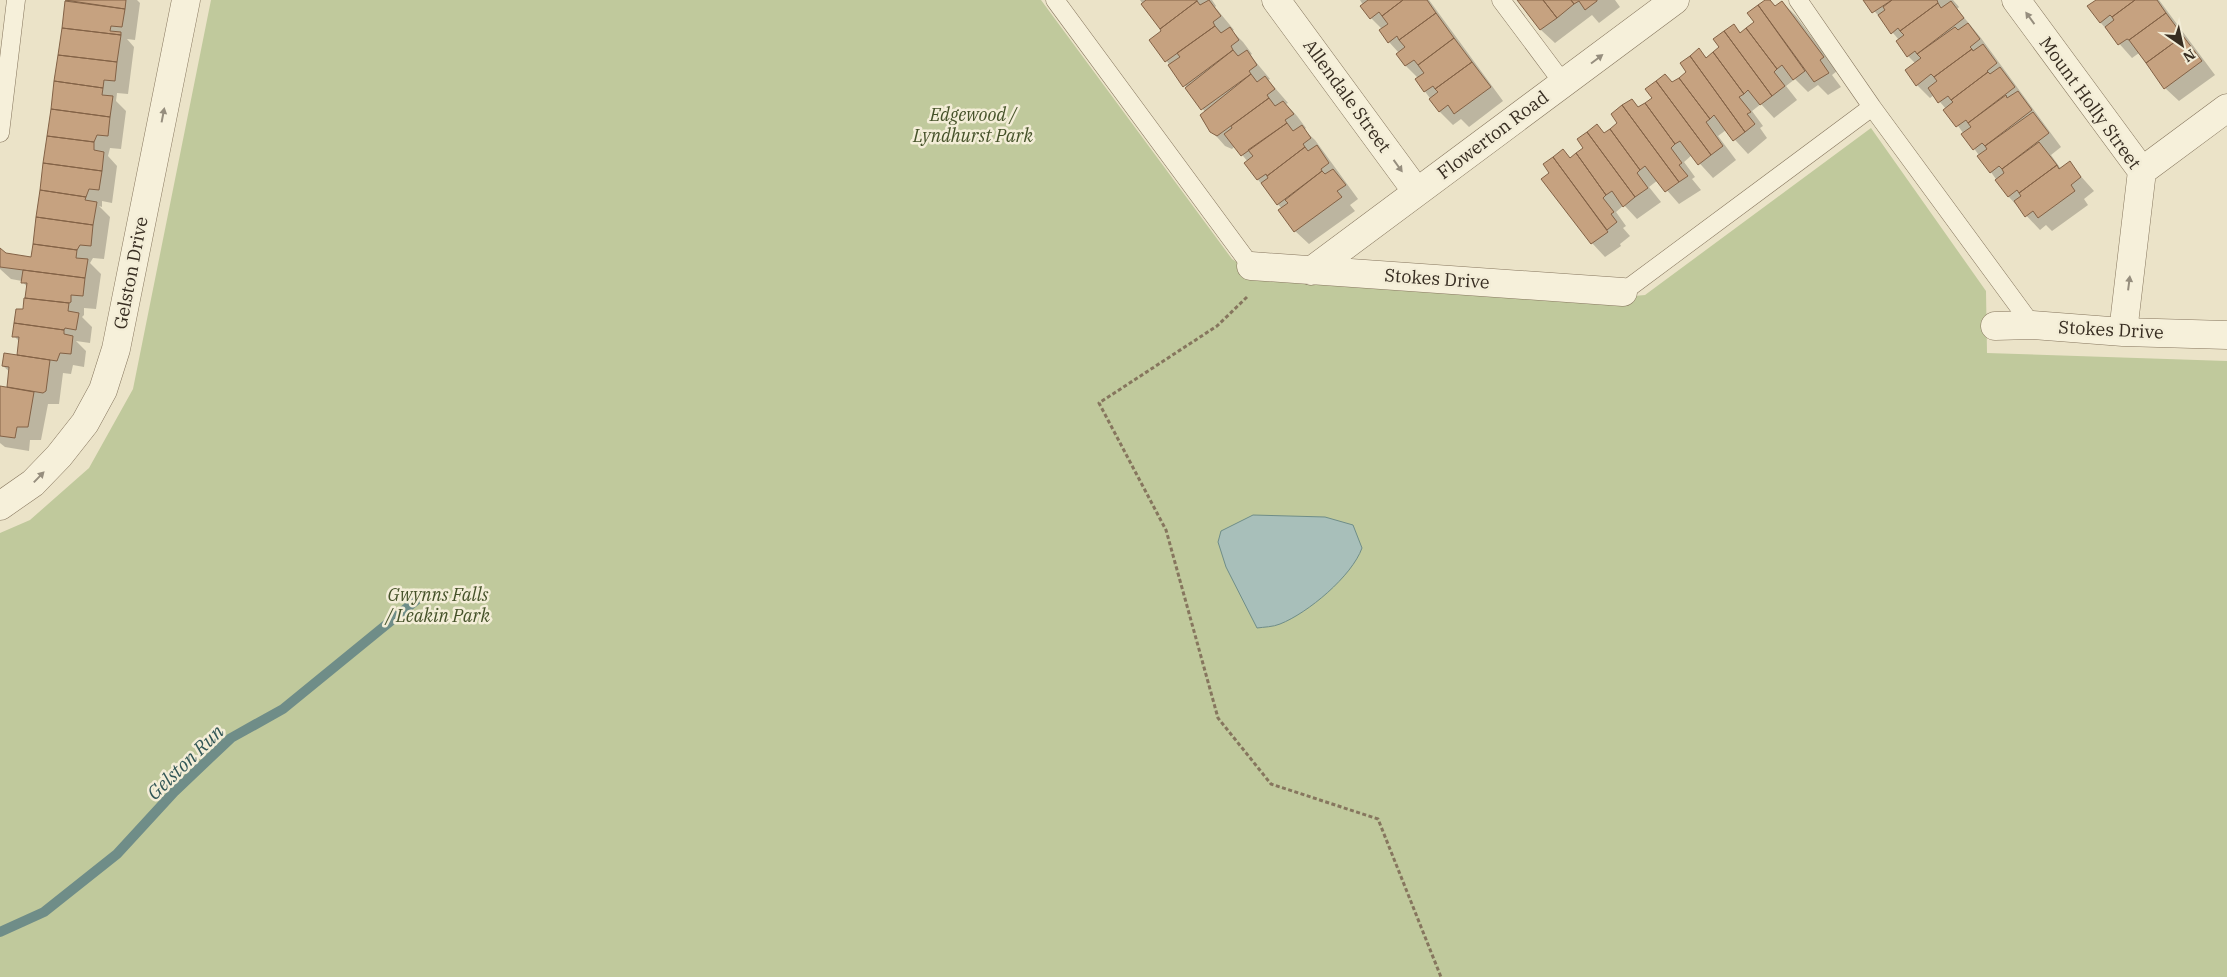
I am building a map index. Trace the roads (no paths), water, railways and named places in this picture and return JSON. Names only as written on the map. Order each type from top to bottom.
[{"type":"street","name":"Gelston Drive","points":[[0,506],[33,483],[60,456],[85,423],[103,390],[116,348],[186,0]]},
{"type":"street","name":"Allendale Street","points":[[1276,0],[1417,192]]},
{"type":"street","name":"Flowerton Road","points":[[1311,271],[1675,0]]},
{"type":"street","name":"Mount Holly Street","points":[[2016,0],[2142,171],[2123,332]]},
{"type":"street","points":[[2142,171],[2227,108]]},
{"type":"street","name":"Stokes Drive","points":[[1251,266],[1623,292]]},
{"type":"street","name":"Stokes Drive","points":[[1995,326],[2032,325],[2123,332],[2227,335]]},
{"type":"lane","points":[[0,133],[16,0]]},
{"type":"lane","points":[[1055,0],[1251,266]]},
{"type":"lane","points":[[1501,0],[1563,83]]},
{"type":"lane","points":[[1798,0],[1872,107],[2032,325]]},
{"type":"lane","points":[[1623,292],[1872,107]]},
{"type":"water","points":[[1253,515],[1325,517],[1353,525],[1362,548],[1349,570],[1316,603],[1280,624],[1257,628],[1226,567],[1218,542],[1221,531]]},
{"type":"waterway","name":"Gelston Run","points":[[0,932],[44,912],[117,854],[174,792],[231,738],[283,709],[419,598]]},
{"type":"park label","name":"Edgewood / Lyndhurst Park","points":[[973,125]]},
{"type":"park label","name":"Gwynns Falls / Leakin Park","points":[[438,605]]}]
